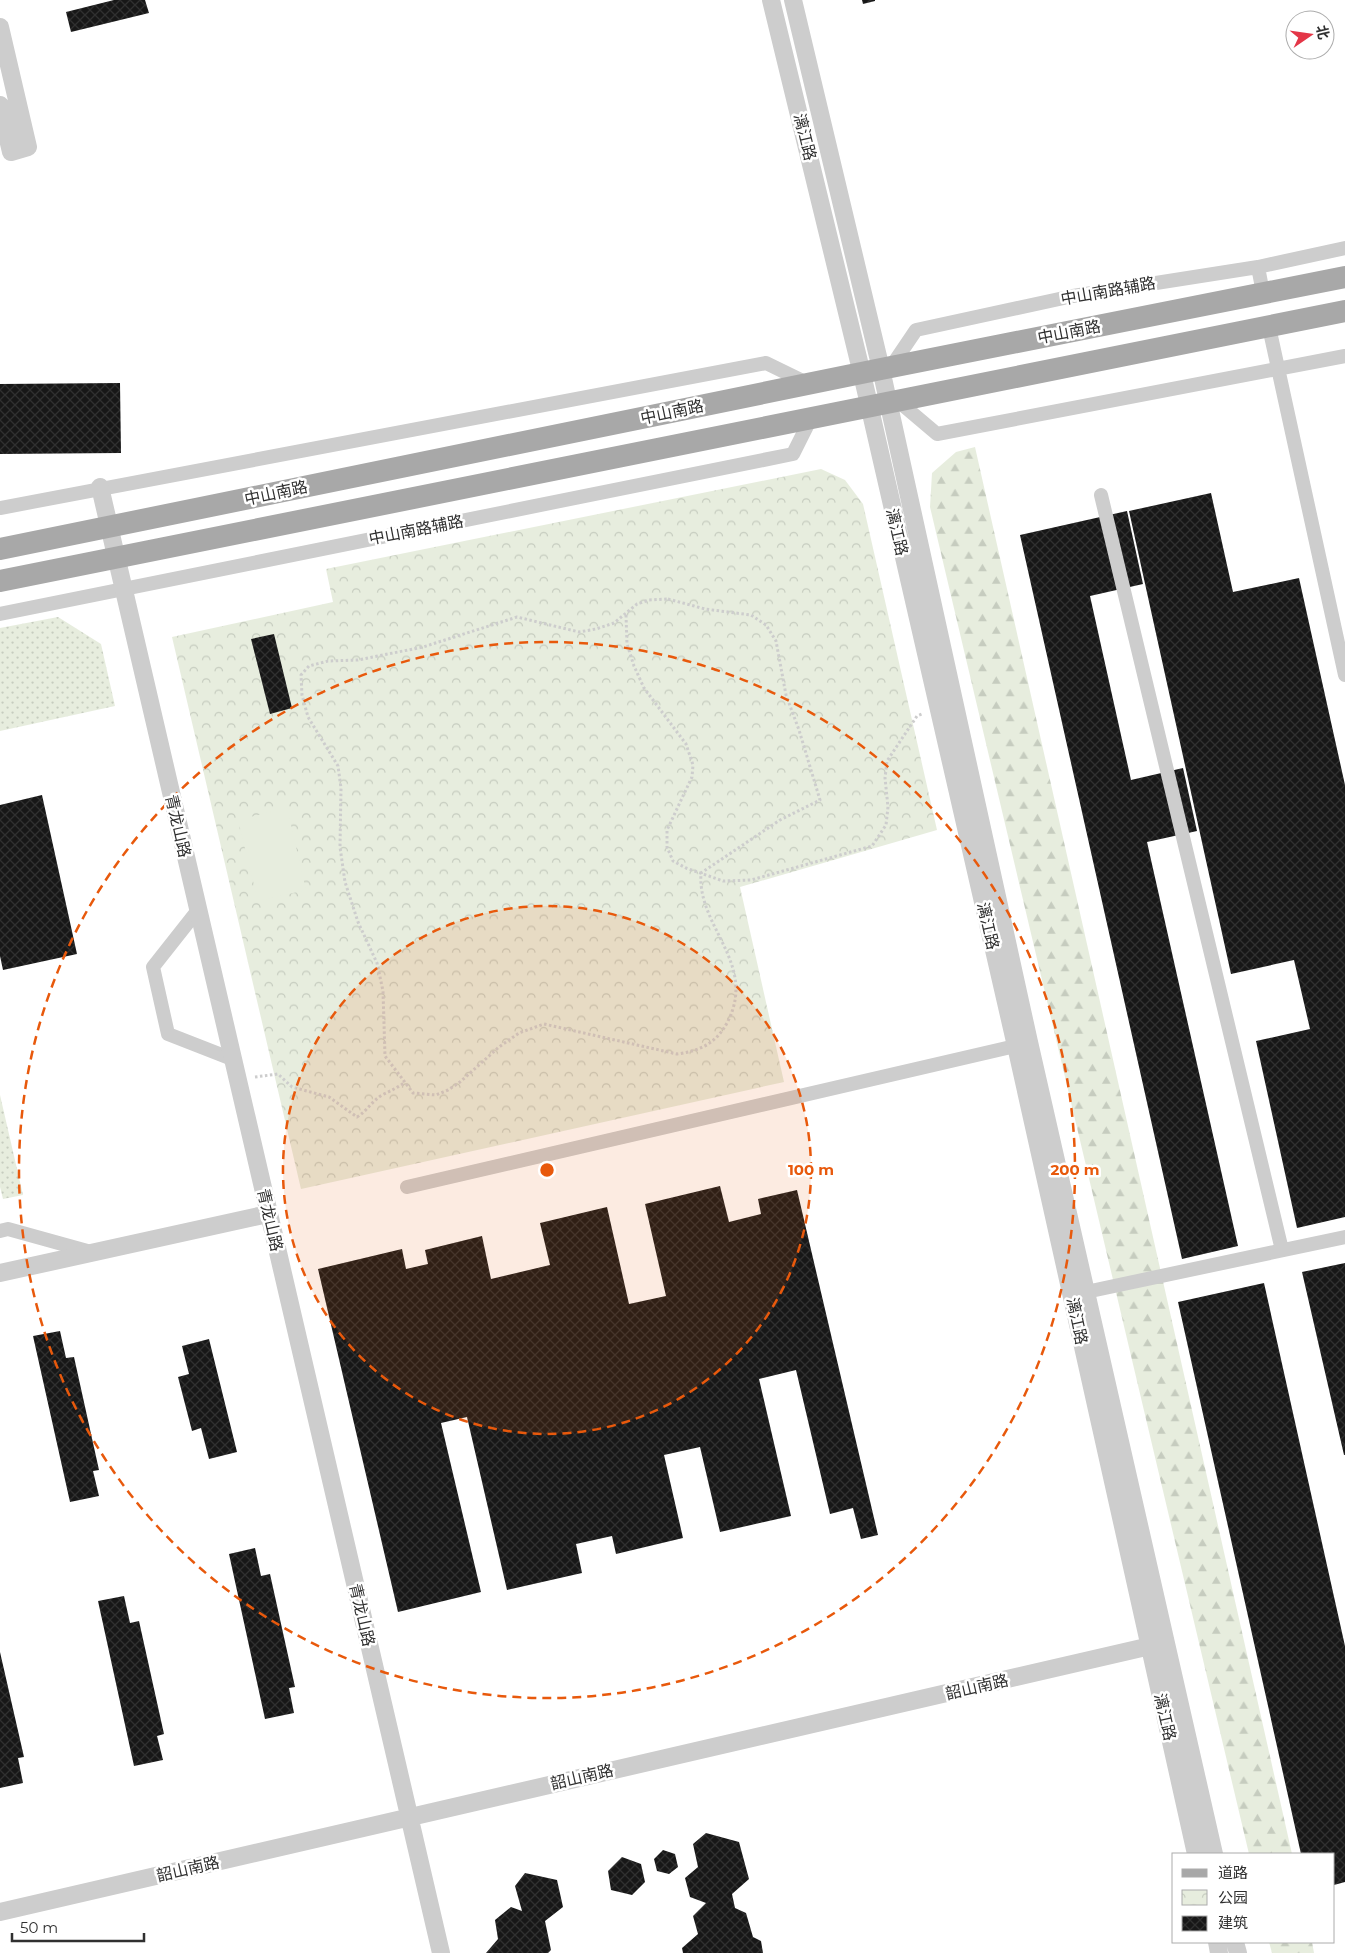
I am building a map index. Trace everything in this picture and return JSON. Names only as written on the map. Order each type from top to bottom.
[{"type":"main road","name":"中山南路","points":[[0,549],[808,384],[1345,277]]},
{"type":"main road","points":[[1263,294],[1270,327]]},
{"type":"main road","name":"中山南路","points":[[0,581],[1345,311]]},
{"type":"street","name":"漓江路","points":[[771,0],[878,370]]},
{"type":"street","name":"漓江路","points":[[793,0],[878,370],[1023,1044],[1157,1645],[1214,1853]]},
{"type":"street","points":[[0,27],[28,147],[11,152],[0,105]]},
{"type":"street","name":"中山南路辅路","points":[[878,370],[916,330],[1073,296],[1258,267],[1345,248]]},
{"type":"street","points":[[1258,267],[1263,294]]},
{"type":"street","points":[[1270,327],[1345,675]]},
{"type":"street","points":[[885,404],[937,434],[1345,356]]},
{"type":"street","points":[[0,508],[100,487],[766,363],[808,384]]},
{"type":"street","name":"漓江路","points":[[885,404],[938,708],[1086,1292],[1157,1645],[1196,1853]]},
{"type":"street","name":"中山南路辅路","points":[[0,614],[793,454],[810,418]]},
{"type":"street","name":"青龙山路","points":[[100,487],[441,1953]]},
{"type":"street","points":[[1101,495],[1282,1250]]},
{"type":"street","points":[[198,910],[153,967],[168,1034],[232,1059]]},
{"type":"street","points":[[407,1187],[1023,1044]]},
{"type":"street","points":[[0,1273],[268,1214]]},
{"type":"street","points":[[0,1231],[8,1229],[94,1253]]},
{"type":"street","points":[[1086,1292],[1345,1237]]},
{"type":"street","name":"韶山南路","points":[[0,1912],[1157,1645]]},
{"type":"path","points":[[668,599],[705,609],[751,615],[766,626],[776,641],[786,695],[799,730],[820,800],[780,820],[700,873],[703,902],[729,955],[736,985],[732,1015],[723,1032],[711,1044],[694,1052],[677,1054],[544,1024],[519,1034],[499,1047],[460,1082],[448,1090],[436,1095],[414,1093],[404,1083],[386,1056],[383,990],[377,963],[358,922],[345,882],[340,848],[341,788],[338,766],[308,716],[302,695],[301,675],[309,666],[328,661],[358,660],[423,647],[517,617],[579,632],[614,623],[637,604],[649,600],[668,599]]},
{"type":"path","points":[[626,614],[627,644],[637,674],[644,688],[686,744],[693,765],[692,777],[667,830],[667,847],[674,861],[686,868],[723,881],[751,880],[872,846],[886,825],[888,807],[885,778],[887,761],[918,716],[938,708]]},
{"type":"path","points":[[237,1079],[278,1074],[292,1087],[329,1097],[357,1117],[365,1112],[383,1094],[392,1092],[404,1083]]},
{"type":"green space","points":[[975,447],[1292,1853],[1249,1853],[930,507],[932,473],[956,452]]},
{"type":"green space","points":[[821,469],[845,480],[863,504],[937,830],[740,887],[784,1082],[301,1189],[172,637],[333,602],[326,569]]},
{"type":"green space","points":[[58,617],[101,644],[115,706],[0,731],[0,628]]},
{"type":"green space","points":[[287,808],[306,890],[258,901],[238,820]]},
{"type":"green space","points":[[0,1095],[23,1195],[3,1199],[0,1187]]},
{"type":"green space","points":[[1269,1943],[1312,1943],[1314,1953],[1272,1953]]},
{"type":"building","points":[[114,0],[145,0],[149,13],[71,32],[66,12]]},
{"type":"building","points":[[862,0],[875,0],[875,1],[863,4]]},
{"type":"building","points":[[120,383],[121,453],[0,454],[0,384]]},
{"type":"building","points":[[1211,493],[1233,592],[1299,578],[1345,785],[1345,1217],[1297,1228],[1256,1041],[1310,1029],[1294,960],[1231,974],[1129,511]]},
{"type":"building","points":[[1127,511],[1143,584],[1090,596],[1131,780],[1183,768],[1197,831],[1147,842],[1238,1246],[1182,1259],[1020,535]]},
{"type":"building","points":[[274,634],[292,708],[270,714],[251,639]]},
{"type":"building","points":[[42,795],[77,954],[3,970],[0,956],[0,805]]},
{"type":"building","points":[[720,1186],[729,1222],[761,1214],[758,1199],[797,1190],[878,1535],[861,1539],[853,1508],[830,1514],[796,1370],[759,1379],[791,1516],[720,1532],[700,1447],[664,1455],[683,1538],[616,1554],[612,1536],[576,1544],[582,1573],[507,1590],[467,1417],[441,1423],[481,1592],[398,1612],[318,1269],[402,1249],[406,1269],[428,1264],[425,1250],[482,1236],[491,1279],[550,1265],[540,1223],[607,1207],[629,1304],[666,1296],[645,1204]]},
{"type":"building","points":[[1345,1263],[1345,1455],[1344,1455],[1302,1272]]},
{"type":"building","points":[[1264,1283],[1345,1646],[1345,1882],[1335,1885],[1335,1853],[1301,1853],[1178,1302]]},
{"type":"building","points":[[60,1331],[66,1358],[74,1357],[99,1470],[93,1471],[99,1496],[70,1502],[33,1336]]},
{"type":"building","points":[[209,1339],[237,1452],[209,1459],[201,1428],[192,1431],[178,1377],[189,1374],[182,1346]]},
{"type":"building","points":[[255,1548],[261,1576],[270,1574],[295,1687],[289,1688],[294,1713],[265,1719],[229,1554]]},
{"type":"building","points":[[124,1596],[130,1623],[139,1621],[164,1734],[157,1736],[163,1760],[134,1766],[98,1601]]},
{"type":"building","points":[[0,1652],[24,1757],[18,1758],[23,1783],[0,1788]]},
{"type":"building","points":[[706,1833],[739,1842],[749,1879],[732,1894],[735,1908],[746,1913],[753,1937],[761,1941],[763,1953],[683,1953],[682,1948],[698,1934],[693,1916],[706,1903],[690,1897],[685,1878],[698,1867],[693,1844]]},
{"type":"building","points":[[663,1850],[675,1854],[678,1867],[669,1874],[657,1871],[654,1859]]},
{"type":"building","points":[[622,1857],[641,1864],[645,1882],[632,1895],[611,1890],[608,1871]]},
{"type":"building","points":[[525,1873],[557,1880],[563,1907],[545,1921],[551,1950],[548,1953],[486,1953],[498,1939],[495,1920],[511,1907],[522,1911],[515,1886]]}]
